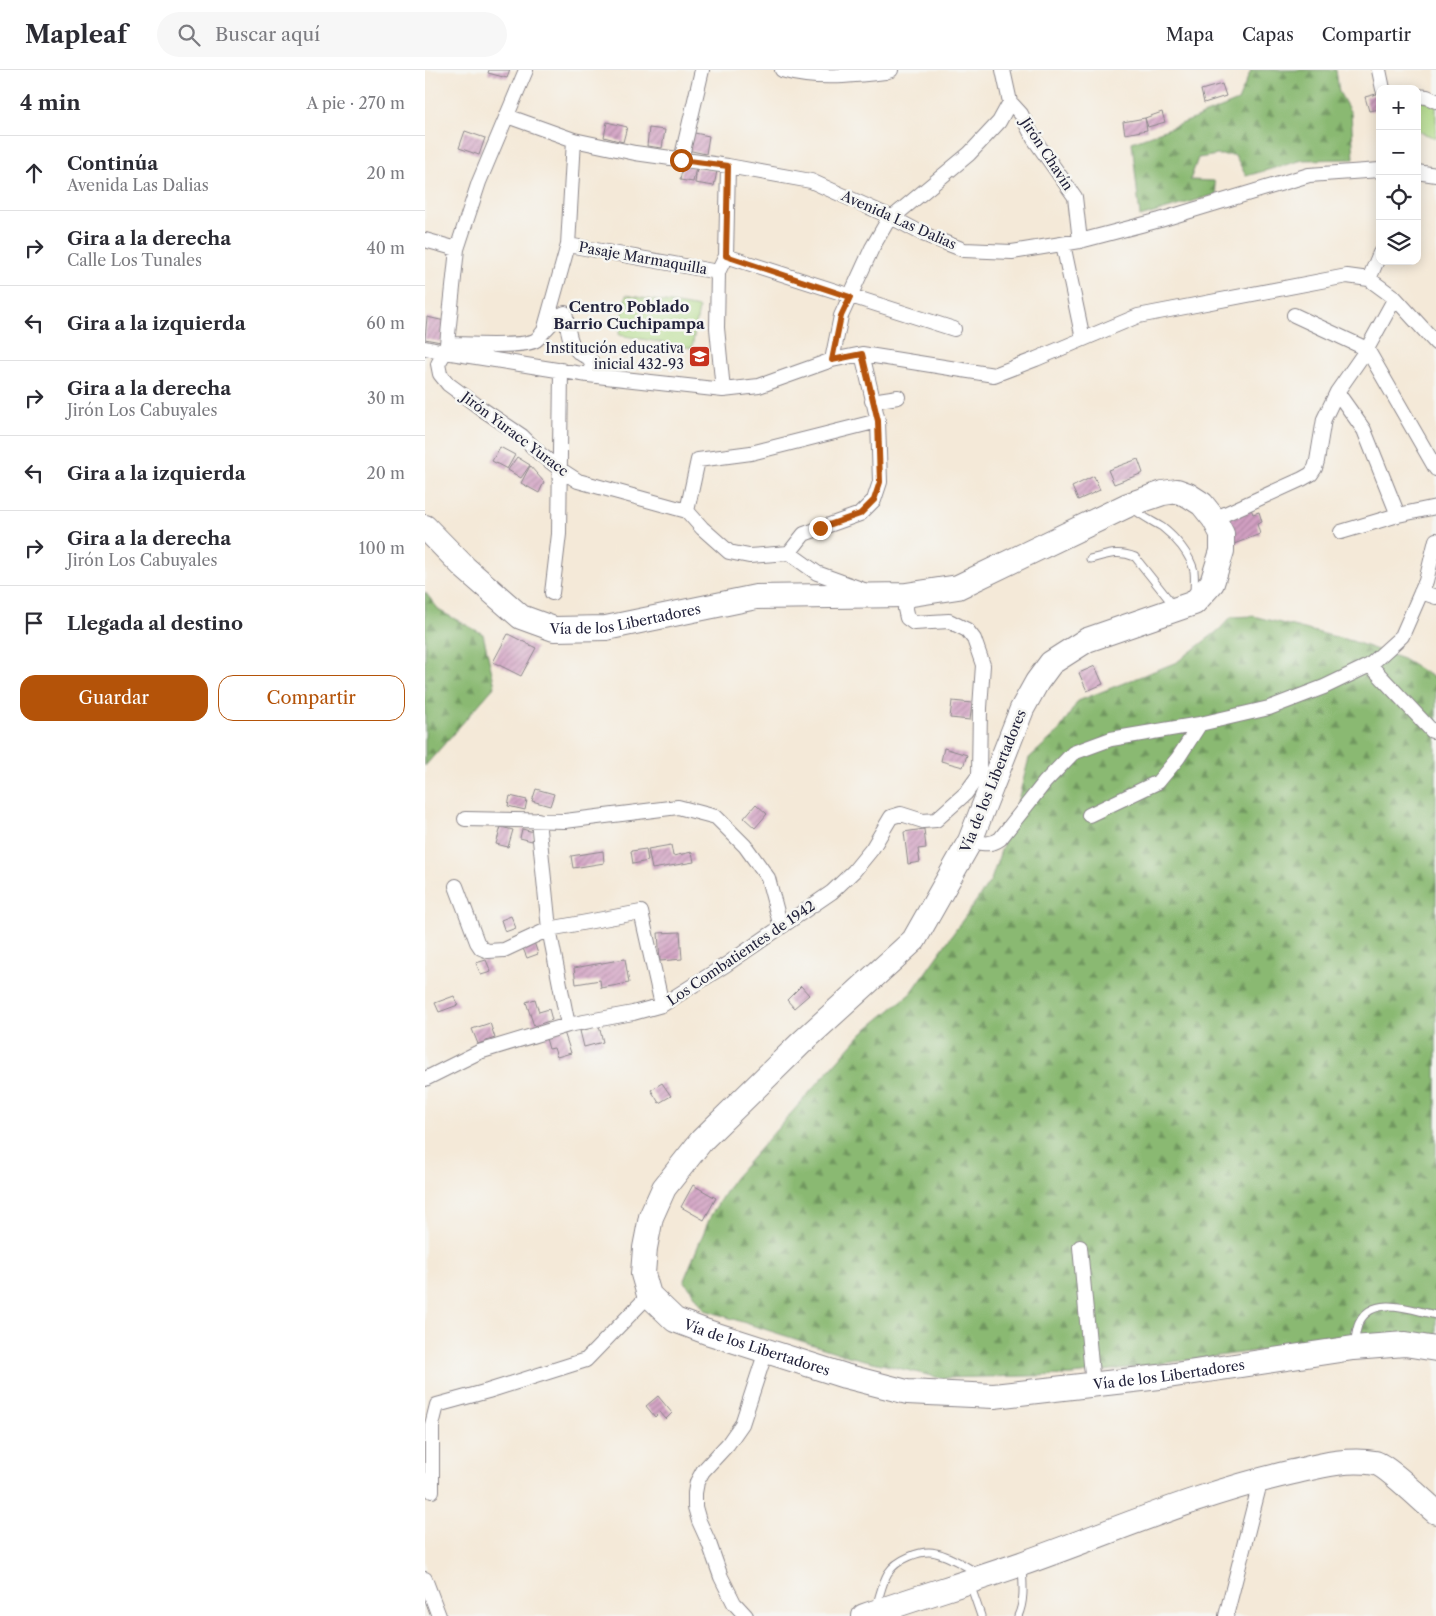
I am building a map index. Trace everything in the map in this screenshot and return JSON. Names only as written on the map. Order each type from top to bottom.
[{"type":"highway","name":"Vía de los Libertadores","points":[[425,527],[465,568],[521,617],[554,630],[606,628],[756,597],[906,595],[959,587],[1128,505],[1163,493],[1177,491],[1202,504],[1214,519],[1222,534],[1222,551],[1212,583],[1185,606],[1087,640],[1051,663],[1037,682],[1022,709],[970,841],[914,940],[800,1044],[701,1140],[665,1188],[651,1217],[645,1248],[643,1274],[649,1295],[675,1320],[736,1342],[845,1376],[907,1392],[994,1396],[1168,1376],[1353,1348],[1405,1344],[1436,1349]]},
{"type":"highway","points":[[882,1613],[1205,1496],[1261,1479],[1325,1465],[1356,1461],[1377,1463],[1387,1469],[1436,1512]]},
{"type":"street","points":[[446,348],[457,249],[479,182],[526,70]]},
{"type":"street","points":[[681,160],[702,70]]},
{"type":"street","points":[[782,70],[793,73],[885,72],[891,70]]},
{"type":"street","name":"Jirón Chavín","points":[[1003,70],[1010,102],[1021,114],[1034,139],[1075,197],[1079,241]]},
{"type":"street","points":[[1379,70],[1382,85]]},
{"type":"street","points":[[1421,96],[1436,101]]},
{"type":"street","points":[[832,360],[841,316],[872,248],[887,222],[969,154],[999,122],[1010,102]]},
{"type":"street","name":"Avenida Las Dalias","points":[[507,116],[573,140],[635,153],[728,166],[811,181],[891,217],[923,234],[964,250],[1012,252],[1079,241],[1160,220],[1309,175],[1376,170]]},
{"type":"street","points":[[544,331],[568,245],[573,140]]},
{"type":"street","points":[[723,390],[717,328],[718,272],[726,256],[728,166]]},
{"type":"street","points":[[1421,173],[1436,175]]},
{"type":"street","points":[[425,240],[457,249]]},
{"type":"street","points":[[1063,244],[1083,339]]},
{"type":"street","name":"Pasaje Marmaquilla","points":[[568,245],[718,272]]},
{"type":"street","points":[[726,256],[954,329]]},
{"type":"street","points":[[1369,279],[1376,262]]},
{"type":"street","points":[[446,348],[588,375],[723,390],[759,386],[832,360],[862,354],[993,375],[1036,360],[1138,316],[1347,276],[1369,279],[1395,298],[1436,343]]},
{"type":"street","points":[[1214,519],[1311,474],[1317,461],[1324,419],[1337,392],[1367,349],[1395,298]]},
{"type":"street","points":[[425,348],[528,342],[536,340],[558,316],[565,314],[572,346],[580,354],[588,357],[593,364],[588,375]]},
{"type":"street","points":[[1294,315],[1367,349],[1436,469]]},
{"type":"street","name":"Jirón Yuracc Yuracc","points":[[446,348],[438,364],[440,374],[448,384],[482,410],[522,436],[540,454],[561,470],[578,480],[687,511]]},
{"type":"street","points":[[789,553],[804,534],[860,514],[874,500],[880,482],[878,421],[862,354]]},
{"type":"street","points":[[552,593],[559,534],[561,370]]},
{"type":"street","points":[[1337,392],[1364,430],[1398,515]]},
{"type":"street","points":[[872,401],[898,397]]},
{"type":"street","points":[[878,421],[751,453],[698,460],[687,511],[729,552],[749,556],[789,553],[817,573],[879,595]]},
{"type":"street","points":[[1341,532],[1398,515],[1436,507]]},
{"type":"street","points":[[970,841],[988,844],[1000,839],[1045,782],[1073,753],[1111,739],[1200,724],[1269,708],[1324,687],[1370,665],[1402,636],[1425,581],[1436,540]]},
{"type":"street","points":[[1421,592],[1436,597]]},
{"type":"street","points":[[906,595],[905,609],[907,618],[914,623],[949,621],[967,630],[979,652],[983,665],[979,708],[979,775],[988,796]]},
{"type":"street","points":[[1370,665],[1432,732]]},
{"type":"street","points":[[1089,815],[1158,782],[1178,758],[1200,724]]},
{"type":"street","name":"Los Combatientes de 1942","points":[[425,1079],[479,1052],[568,1025],[662,1006],[832,892],[854,871],[872,849],[891,817],[901,814],[923,821],[936,820],[966,793],[979,775]]},
{"type":"street","points":[[465,819],[565,821],[678,807],[717,817],[745,846],[769,878],[781,927]]},
{"type":"street","points":[[538,820],[549,929],[568,1025]]},
{"type":"street","points":[[456,886],[477,942],[481,948],[488,951],[504,950],[549,929],[641,912],[662,1006]]},
{"type":"street","points":[[1080,1247],[1093,1386]]},
{"type":"street","points":[[432,1491],[432,1425],[437,1405],[586,1360],[649,1295]]},
{"type":"street","points":[[745,1616],[734,1603],[721,1578],[709,1542],[699,1521],[695,1507],[695,1493],[697,1482],[703,1471],[728,1444],[741,1424],[766,1351]]},
{"type":"street","points":[[1226,1616],[1261,1479]]},
{"type":"street","points":[[425,1580],[439,1616]]},
{"type":"lane","points":[[1128,505],[1162,528],[1176,540],[1186,554],[1193,571],[1185,606]]},
{"type":"lane","points":[[1090,559],[1116,553],[1125,553],[1135,557],[1185,606]]},
{"type":"lane","points":[[1353,1348],[1359,1323],[1377,1306],[1403,1307],[1436,1315]]},
{"type":"lane","points":[[882,1613],[888,1573],[897,1563],[910,1556],[933,1552],[940,1554],[977,1579],[981,1616]]},
{"type":"lane","points":[[1018,1616],[1021,1611],[1023,1591],[1021,1564]]},
{"type":"green space","points":[[1251,70],[1336,70],[1339,92],[1351,113],[1354,159],[1303,160],[1246,176],[1235,155],[1198,158],[1190,180],[1214,181],[1217,194],[1140,217],[1132,142],[1238,101]]},
{"type":"green space","points":[[1421,100],[1436,106],[1436,138],[1421,132]]},
{"type":"green space","points":[[626,295],[699,308],[692,348],[619,335]]},
{"type":"green space","points":[[425,592],[440,611],[483,634],[495,686],[425,766]]},
{"type":"green space","points":[[1253,616],[1352,641],[1403,659],[1436,679],[1436,1336],[1370,1336],[1073,1375],[940,1378],[848,1356],[705,1310],[684,1280],[711,1215],[733,1179],[862,1033],[911,993],[991,880],[1018,800],[1029,758],[1058,732],[1078,701],[1177,662],[1219,630],[1231,617]]},
{"type":"building","points":[[489,70],[510,70],[507,78],[488,73]]},
{"type":"building","points":[[1222,84],[1226,96],[1204,103],[1201,90]]},
{"type":"building","points":[[1376,94],[1376,110],[1369,111],[1365,97]]},
{"type":"building","points":[[1162,112],[1165,122],[1148,127],[1145,118]]},
{"type":"building","points":[[1145,118],[1147,130],[1125,134],[1123,122]]},
{"type":"building","points":[[607,122],[627,127],[623,142],[604,137]]},
{"type":"building","points":[[649,128],[665,130],[662,148],[647,146]]},
{"type":"building","points":[[465,131],[485,138],[479,155],[459,148]]},
{"type":"building","points":[[690,132],[709,136],[706,154],[687,150]]},
{"type":"building","points":[[683,165],[696,168],[693,182],[680,180]]},
{"type":"building","points":[[697,168],[717,171],[714,186],[695,183]]},
{"type":"building","points":[[427,317],[445,321],[441,342],[425,339]]},
{"type":"building","points":[[500,447],[515,455],[507,469],[492,461]]},
{"type":"building","points":[[517,457],[530,465],[521,478],[508,470]]},
{"type":"building","points":[[1138,459],[1143,473],[1114,484],[1108,470]]},
{"type":"building","points":[[530,466],[544,482],[539,493],[521,483]]},
{"type":"building","points":[[1094,476],[1100,490],[1078,500],[1072,487]]},
{"type":"building","points":[[1251,509],[1253,514],[1259,512],[1262,522],[1257,524],[1260,534],[1234,544],[1225,519]]},
{"type":"building","points":[[508,634],[536,648],[521,676],[493,662]]},
{"type":"building","points":[[1095,666],[1103,684],[1087,691],[1079,673]]},
{"type":"building","points":[[952,701],[972,703],[970,720],[950,718]]},
{"type":"building","points":[[944,748],[967,755],[963,767],[941,761]]},
{"type":"building","points":[[536,789],[554,794],[550,806],[532,801]]},
{"type":"building","points":[[510,796],[527,800],[525,810],[508,806]]},
{"type":"building","points":[[756,804],[767,814],[755,828],[744,818]]},
{"type":"building","points":[[501,827],[513,830],[508,847],[496,844]]},
{"type":"building","points":[[522,829],[534,832],[532,841],[520,838]]},
{"type":"building","points":[[924,829],[926,848],[918,849],[920,862],[908,864],[904,832]]},
{"type":"building","points":[[671,845],[673,856],[692,852],[694,862],[652,869],[648,849]]},
{"type":"building","points":[[646,849],[648,861],[633,864],[631,851]]},
{"type":"building","points":[[603,851],[604,863],[573,868],[571,856]]},
{"type":"building","points":[[511,916],[516,928],[505,932],[501,920]]},
{"type":"building","points":[[680,932],[682,959],[660,961],[658,933]]},
{"type":"building","points":[[534,942],[538,954],[527,958],[522,946]]},
{"type":"building","points":[[625,959],[629,983],[601,988],[600,980],[576,984],[574,968]]},
{"type":"building","points":[[486,960],[491,972],[481,975],[476,963]]},
{"type":"building","points":[[801,986],[809,995],[794,1008],[787,1000]]},
{"type":"building","points":[[454,996],[458,1005],[439,1012],[435,1003]]},
{"type":"building","points":[[535,999],[539,1012],[549,1009],[552,1020],[534,1026],[526,1002]]},
{"type":"building","points":[[490,1023],[495,1038],[478,1044],[472,1029]]},
{"type":"building","points":[[599,1026],[603,1042],[584,1047],[580,1031]]},
{"type":"building","points":[[563,1029],[571,1053],[557,1057],[554,1048],[549,1049],[545,1035]]},
{"type":"building","points":[[662,1083],[671,1096],[659,1103],[651,1090]]},
{"type":"building","points":[[693,1185],[716,1198],[704,1220],[681,1207]]},
{"type":"building","points":[[658,1396],[672,1413],[666,1419],[660,1412],[655,1417],[646,1406]]},
{"type":"place","name":"Institución educativa inicial 432-93","points":[[700,356]]},
{"type":"district","name":"Centro Poblado Barrio Cuchipampa","points":[[629,316]]},
{"type":"route","points":[[681,160],[728,166],[726,256],[850,297],[841,316],[832,360],[862,354],[878,421],[880,482],[874,500],[860,514],[820,528]]}]
